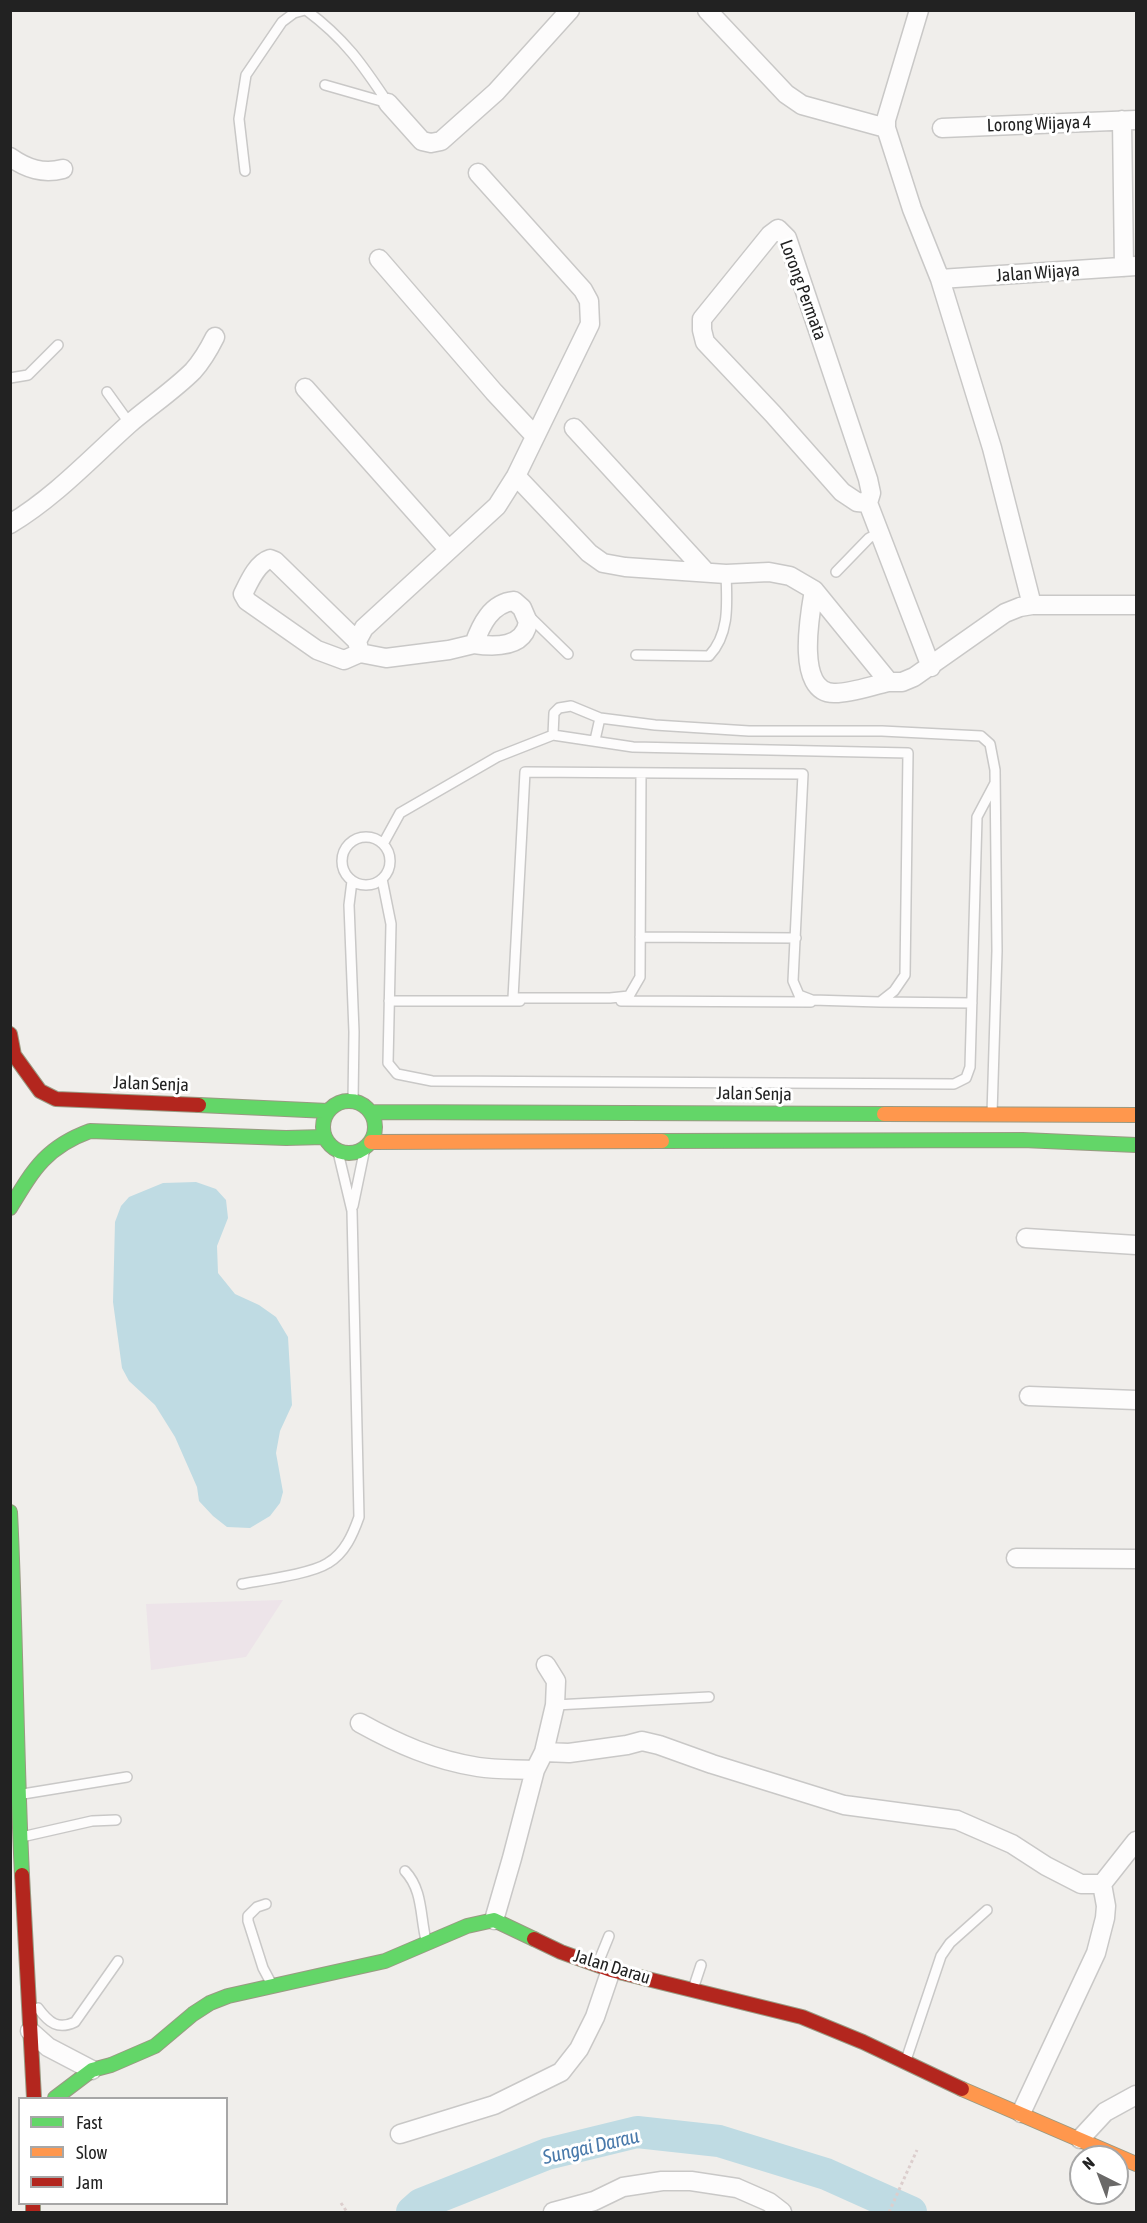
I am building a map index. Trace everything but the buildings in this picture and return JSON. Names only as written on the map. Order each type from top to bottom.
[{"type":"main road","name":"Jalan Senja","points":[[10,1034],[14,1055],[40,1091],[56,1099],[328,1111],[339,1102],[353,1101]]},
{"type":"main road","points":[[353,1101],[366,1107],[375,1126],[368,1145]]},
{"type":"main road","points":[[328,1111],[323,1124],[327,1143],[338,1152],[352,1154],[368,1145],[1023,1140],[1137,1145]]},
{"type":"main road","name":"Jalan Senja","points":[[370,1112],[1137,1115]]},
{"type":"main road","points":[[10,1208],[36,1167],[52,1148],[70,1137],[90,1131],[286,1138],[324,1137]]},
{"type":"main road","points":[[10,1512],[16,1639],[18,1795],[34,2097]]},
{"type":"main road","points":[[56,2097],[92,2070],[111,2065],[155,2046],[193,2014],[210,2003],[228,1996],[385,1960],[467,1926],[494,1920]]},
{"type":"main road","name":"Jalan Darau","points":[[494,1920],[538,1942],[604,1968],[802,2017],[863,2042],[947,2083],[1137,2164]]},
{"type":"street","points":[[388,103],[422,141],[431,143],[441,141],[496,92],[570,10]]},
{"type":"street","points":[[706,10],[786,94],[802,105],[886,128]]},
{"type":"street","points":[[919,10],[889,109],[886,128],[912,209],[940,279],[992,448],[1032,605]]},
{"type":"street","points":[[1129,120],[1130,267]]},
{"type":"street","name":"Lorong Wijaya 4","points":[[942,128],[1129,120]]},
{"type":"street","points":[[10,157],[25,167],[50,172],[63,169]]},
{"type":"street","points":[[474,644],[481,624],[496,608],[505,602],[514,601],[522,609],[528,622],[527,628],[525,634],[515,642],[494,646],[474,644],[448,650],[386,658],[359,647],[270,558],[264,560],[243,594],[253,606],[316,650],[345,660],[359,647],[364,628],[497,506],[516,476],[590,324],[589,301],[583,290],[536,235],[478,172]]},
{"type":"street","name":"Lorong Permata","points":[[868,503],[857,502],[842,492],[705,342],[702,319],[778,229],[787,238],[868,479],[871,493],[868,503],[931,667]]},
{"type":"street","points":[[379,259],[535,436]]},
{"type":"street","name":"Jalan Wijaya","points":[[940,279],[1130,267]]},
{"type":"street","points":[[10,524],[28,513],[192,372],[216,337]]},
{"type":"street","points":[[305,388],[449,550]]},
{"type":"street","points":[[574,428],[706,572]]},
{"type":"street","points":[[516,476],[589,553],[603,562],[625,567],[726,574],[769,572],[790,576],[814,590],[889,682]]},
{"type":"street","points":[[814,590],[807,634],[811,673],[821,690],[834,693],[889,682],[902,682],[931,667],[1005,613],[1020,607],[1137,605]]},
{"type":"street","points":[[1026,1238],[1137,1245]]},
{"type":"street","points":[[1029,1396],[1137,1400]]},
{"type":"street","points":[[1016,1558],[1137,1560]]},
{"type":"street","points":[[494,1920],[535,1770],[544,1752],[555,1705],[556,1681],[546,1665]]},
{"type":"street","points":[[360,1723],[397,1744],[442,1759],[479,1767],[535,1770]]},
{"type":"street","points":[[544,1752],[569,1753],[642,1741],[659,1744],[712,1764],[844,1805],[957,1821],[1012,1844],[1081,1884],[1102,1884]]},
{"type":"street","points":[[1021,2113],[1096,1953],[1105,1918],[1106,1906],[1102,1884],[1137,1841]]},
{"type":"street","points":[[400,2134],[494,2105],[561,2072],[579,2049],[595,2017],[604,1968]]},
{"type":"street","points":[[30,2031],[63,2056],[92,2070]]},
{"type":"street","points":[[1080,2139],[1105,2112],[1137,2095]]},
{"type":"street","points":[[553,2212],[594,2201],[623,2187],[662,2181],[691,2181],[737,2188],[769,2202],[782,2212]]},
{"type":"lane","points":[[245,171],[239,118],[246,75],[282,22],[294,13],[305,10],[334,32],[358,58],[388,103]]},
{"type":"lane","points":[[324,85],[388,103]]},
{"type":"lane","points":[[10,378],[28,375],[58,345]]},
{"type":"lane","points":[[106,392],[129,424]]},
{"type":"lane","points":[[836,572],[869,538],[881,532]]},
{"type":"lane","points":[[636,655],[709,656],[718,646],[723,633],[728,606],[726,574]]},
{"type":"lane","points":[[522,609],[568,654]]},
{"type":"lane","points":[[553,735],[554,713],[559,708],[571,706],[600,718],[655,725],[749,731],[882,731],[981,736],[990,744],[995,783],[997,951],[992,1115]]},
{"type":"lane","points":[[595,740],[600,718]]},
{"type":"lane","points":[[383,843],[400,813],[496,757],[553,735],[633,747],[908,753],[905,975],[894,991],[880,1002],[812,1000],[799,995],[793,981],[803,774],[525,772],[513,998],[629,996],[640,977],[641,773]]},
{"type":"lane","points":[[382,879],[391,924],[388,1063],[397,1074],[432,1081],[954,1084],[966,1078],[970,1067],[977,817],[995,783]]},
{"type":"lane","points":[[369,837],[383,843],[390,858],[390,866],[382,879],[368,885],[352,882],[347,876],[342,861],[347,846],[360,838],[369,837]]},
{"type":"lane","points":[[352,882],[349,905],[354,1032],[353,1101]]},
{"type":"lane","points":[[640,937],[796,938]]},
{"type":"lane","points":[[389,1001],[972,1003]]},
{"type":"lane","points":[[352,1211],[368,1145]]},
{"type":"lane","points":[[242,1584],[306,1571],[328,1564],[347,1543],[359,1517],[352,1211],[338,1152]]},
{"type":"lane","points":[[555,1705],[709,1697]]},
{"type":"lane","points":[[18,1795],[127,1777]]},
{"type":"lane","points":[[21,1837],[92,1821],[116,1820]]},
{"type":"lane","points":[[405,1870],[414,1880],[427,1943]]},
{"type":"lane","points":[[266,1904],[257,1907],[248,1916],[248,1921],[263,1968],[272,1986]]},
{"type":"lane","points":[[905,2063],[941,1956],[950,1943],[987,1910]]},
{"type":"lane","points":[[604,1968],[609,1936]]},
{"type":"lane","points":[[28,1994],[40,2012],[56,2025],[66,2026],[75,2022],[118,1961]]},
{"type":"lane","points":[[693,1989],[701,1965]]},
{"type":"path","points":[[889,2212],[917,2150]]},
{"type":"path","points":[[341,2203],[347,2212]]},
{"type":"shaded area","points":[[283,1600],[246,1657],[151,1670],[146,1604]]},
{"type":"water","points":[[196,1182],[216,1189],[226,1200],[228,1218],[217,1246],[218,1273],[235,1294],[259,1305],[276,1317],[288,1337],[292,1405],[280,1431],[276,1453],[283,1492],[280,1503],[270,1516],[250,1528],[227,1527],[199,1501],[197,1487],[175,1437],[155,1405],[129,1381],[122,1368],[113,1302],[115,1222],[121,1206],[129,1197],[163,1183]]},
{"type":"waterway","name":"Sungai Darau","points":[[412,2212],[421,2204],[547,2154],[637,2132],[719,2141],[826,2174],[911,2212]]},
{"type":"traffic: fast","points":[[344,1101],[354,1101],[368,1108],[375,1127],[368,1146],[354,1153],[344,1153],[334,1149],[327,1142],[323,1132],[323,1122],[327,1112],[334,1105],[344,1101]]},
{"type":"traffic: fast","points":[[199,1105],[328,1111]]},
{"type":"traffic: fast","points":[[370,1112],[884,1114]]},
{"type":"traffic: fast","points":[[10,1208],[34,1171],[51,1152],[62,1144],[90,1131],[286,1138],[324,1137]]},
{"type":"traffic: fast","points":[[662,1141],[1023,1140],[1136,1145]]},
{"type":"traffic: fast","points":[[10,1512],[22,1875]]},
{"type":"traffic: fast","points":[[56,2097],[92,2070],[111,2065],[155,2046],[193,2014],[210,2003],[228,1996],[385,1961],[467,1926],[494,1920],[534,1939]]},
{"type":"traffic: slow","points":[[884,1114],[1136,1115]]},
{"type":"traffic: slow","points":[[371,1142],[662,1141]]},
{"type":"traffic: slow","points":[[962,2089],[1136,2164]]},
{"type":"traffic: jam","points":[[10,1034],[14,1055],[40,1091],[56,1099],[199,1105]]},
{"type":"traffic: jam","points":[[22,1875],[34,2097]]},
{"type":"traffic: jam","points":[[534,1939],[561,1952],[611,1970],[802,2017],[863,2042],[962,2089]]},
{"type":"traffic: jam","points":[[33,2205],[33,2212]]}]
